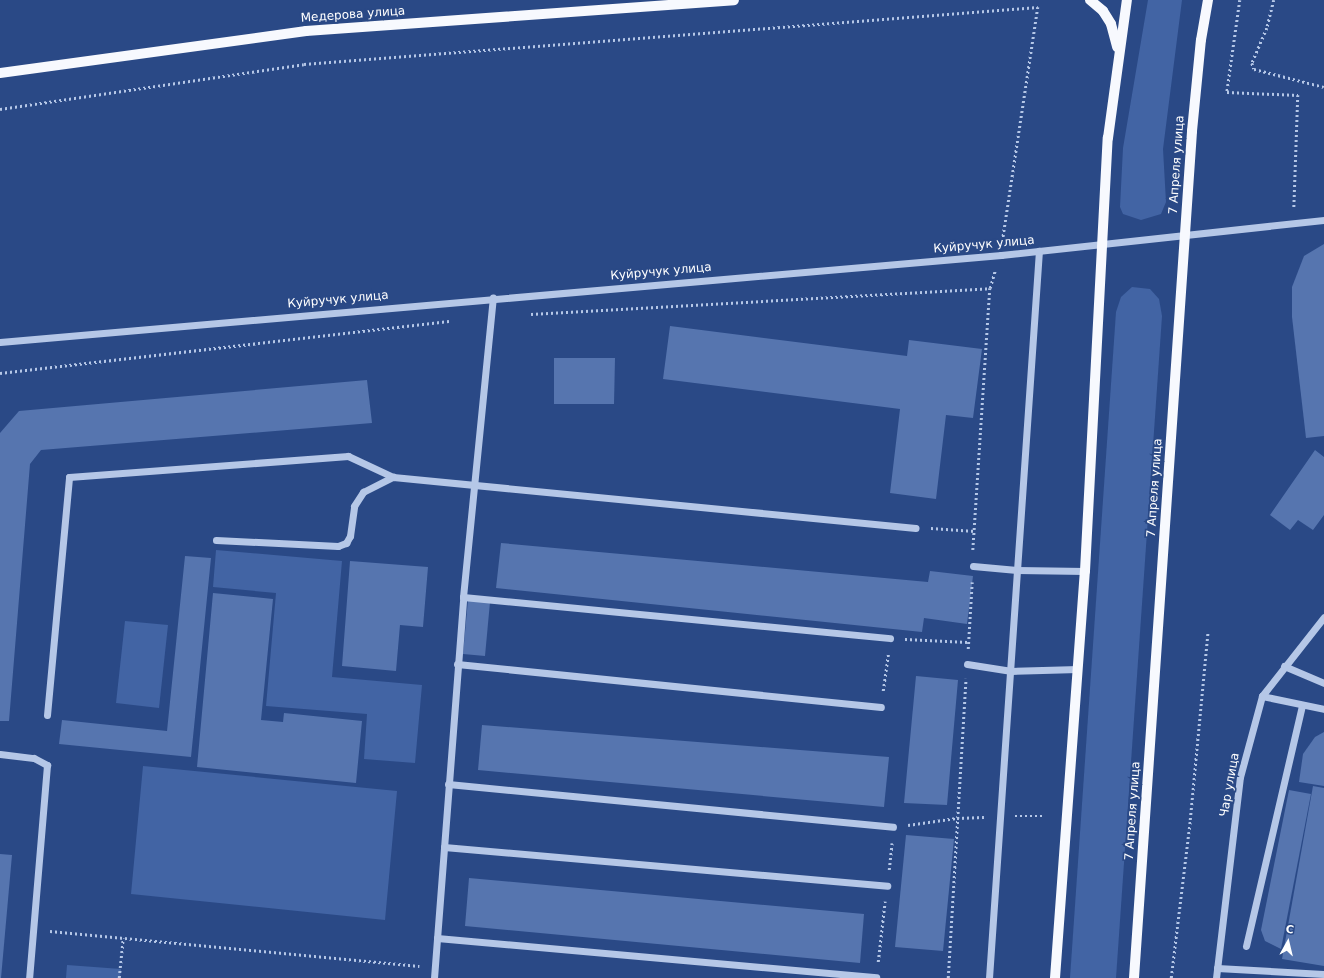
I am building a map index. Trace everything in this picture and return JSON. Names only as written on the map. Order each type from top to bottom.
[{"type":"main road","name":"Медерова улица","points":[[0,73],[306,31],[734,0]]},
{"type":"main road","points":[[1090,0],[1103,11],[1110,24],[1118,55]]},
{"type":"main road","points":[[1055,978],[1085,571],[1104,244],[1108,138],[1118,55],[1127,0]]},
{"type":"main road","name":"7 Апреля улица","points":[[1134,978],[1192,131],[1201,40],[1208,0]]},
{"type":"street","name":"Куйручук улица","points":[[0,342],[493,297],[1001,255],[1324,220]]},
{"type":"street","points":[[989,978],[1039,250]]},
{"type":"street","points":[[434,978],[457,664],[472,486],[493,297]]},
{"type":"street","points":[[47,715],[69,476],[348,456],[393,477],[472,486],[916,528]]},
{"type":"street","points":[[216,540],[338,546],[346,543],[350,536],[354,506],[363,492],[393,477]]},
{"type":"street","points":[[972,566],[1017,570],[1085,571]]},
{"type":"street","points":[[463,597],[890,638]]},
{"type":"street","name":"Чар улица","points":[[1216,978],[1240,777],[1262,696],[1284,666],[1324,617]]},
{"type":"street","points":[[457,664],[881,707]]},
{"type":"street","points":[[967,664],[1010,671],[1078,669]]},
{"type":"street","points":[[1284,666],[1324,683]]},
{"type":"street","points":[[1262,696],[1324,710]]},
{"type":"street","points":[[1246,946],[1302,705]]},
{"type":"street","points":[[0,754],[34,758],[47,765],[29,978]]},
{"type":"street","points":[[448,784],[893,828]]},
{"type":"street","points":[[444,847],[887,886]]},
{"type":"street","points":[[437,938],[876,977]]},
{"type":"street","points":[[1216,968],[1324,974]]},
{"type":"path","points":[[1240,0],[1227,92],[1298,95],[1293,190]]},
{"type":"path","points":[[1274,0],[1267,28],[1252,63],[1254,70],[1324,87]]},
{"type":"path","points":[[0,108],[304,64],[1038,7],[1001,255]]},
{"type":"path","points":[[522,314],[990,288],[948,978]]},
{"type":"path","points":[[0,373],[451,321]]},
{"type":"path","points":[[916,528],[975,531]]},
{"type":"path","points":[[1171,978],[1190,820],[1208,631]]},
{"type":"path","points":[[881,707],[890,638],[968,642]]},
{"type":"path","points":[[876,977],[893,828],[957,818]]},
{"type":"path","points":[[33,929],[435,967]]},
{"type":"path","points":[[118,978],[123,938]]},
{"type":"shaded area","points":[[1148,0],[1182,0],[1163,149],[1166,202],[1161,214],[1141,220],[1123,214],[1120,207],[1123,148]]},
{"type":"shaded area","points":[[1132,287],[1150,289],[1159,299],[1162,316],[1116,978],[1070,978],[1116,312],[1121,297]]},
{"type":"shaded area","points":[[216,550],[342,561],[332,677],[422,685],[415,763],[364,759],[367,714],[266,706],[276,593],[213,587]]},
{"type":"shaded area","points":[[125,621],[168,625],[159,708],[116,703]]},
{"type":"shaded area","points":[[143,766],[397,791],[385,920],[131,894]]},
{"type":"shaded area","points":[[67,965],[121,969],[120,978],[66,978]]},
{"type":"building","points":[[1324,244],[1324,436],[1306,438],[1292,317],[1292,287],[1304,256]]},
{"type":"building","points":[[670,326],[907,356],[909,340],[982,349],[973,418],[946,415],[936,499],[890,493],[900,409],[663,379]]},
{"type":"building","points":[[554,358],[615,358],[614,404],[554,404]]},
{"type":"building","points":[[367,380],[372,423],[41,450],[30,464],[9,721],[0,721],[0,433],[19,411]]},
{"type":"building","points":[[1315,450],[1324,457],[1324,515],[1313,530],[1298,520],[1290,530],[1270,515]]},
{"type":"building","points":[[501,543],[928,582],[930,571],[973,576],[967,624],[924,618],[922,632],[496,588]]},
{"type":"building","points":[[185,556],[211,558],[191,757],[59,744],[62,720],[167,731]]},
{"type":"building","points":[[350,561],[428,567],[423,627],[400,625],[396,671],[342,666]]},
{"type":"building","points":[[213,593],[273,599],[261,720],[283,722],[284,713],[362,721],[356,783],[197,767]]},
{"type":"building","points":[[468,600],[490,602],[485,656],[463,654]]},
{"type":"building","points":[[916,676],[958,680],[947,805],[904,803]]},
{"type":"building","points":[[482,725],[889,757],[884,807],[478,770]]},
{"type":"building","points":[[1324,732],[1324,786],[1299,782],[1303,754],[1315,737]]},
{"type":"building","points":[[1313,786],[1324,788],[1324,966],[1282,959]]},
{"type":"building","points":[[1289,790],[1311,794],[1281,949],[1265,941],[1261,930]]},
{"type":"building","points":[[906,835],[954,839],[943,951],[895,947]]},
{"type":"building","points":[[0,854],[12,855],[1,978],[0,978]]},
{"type":"building","points":[[469,878],[864,914],[860,963],[465,926]]}]
